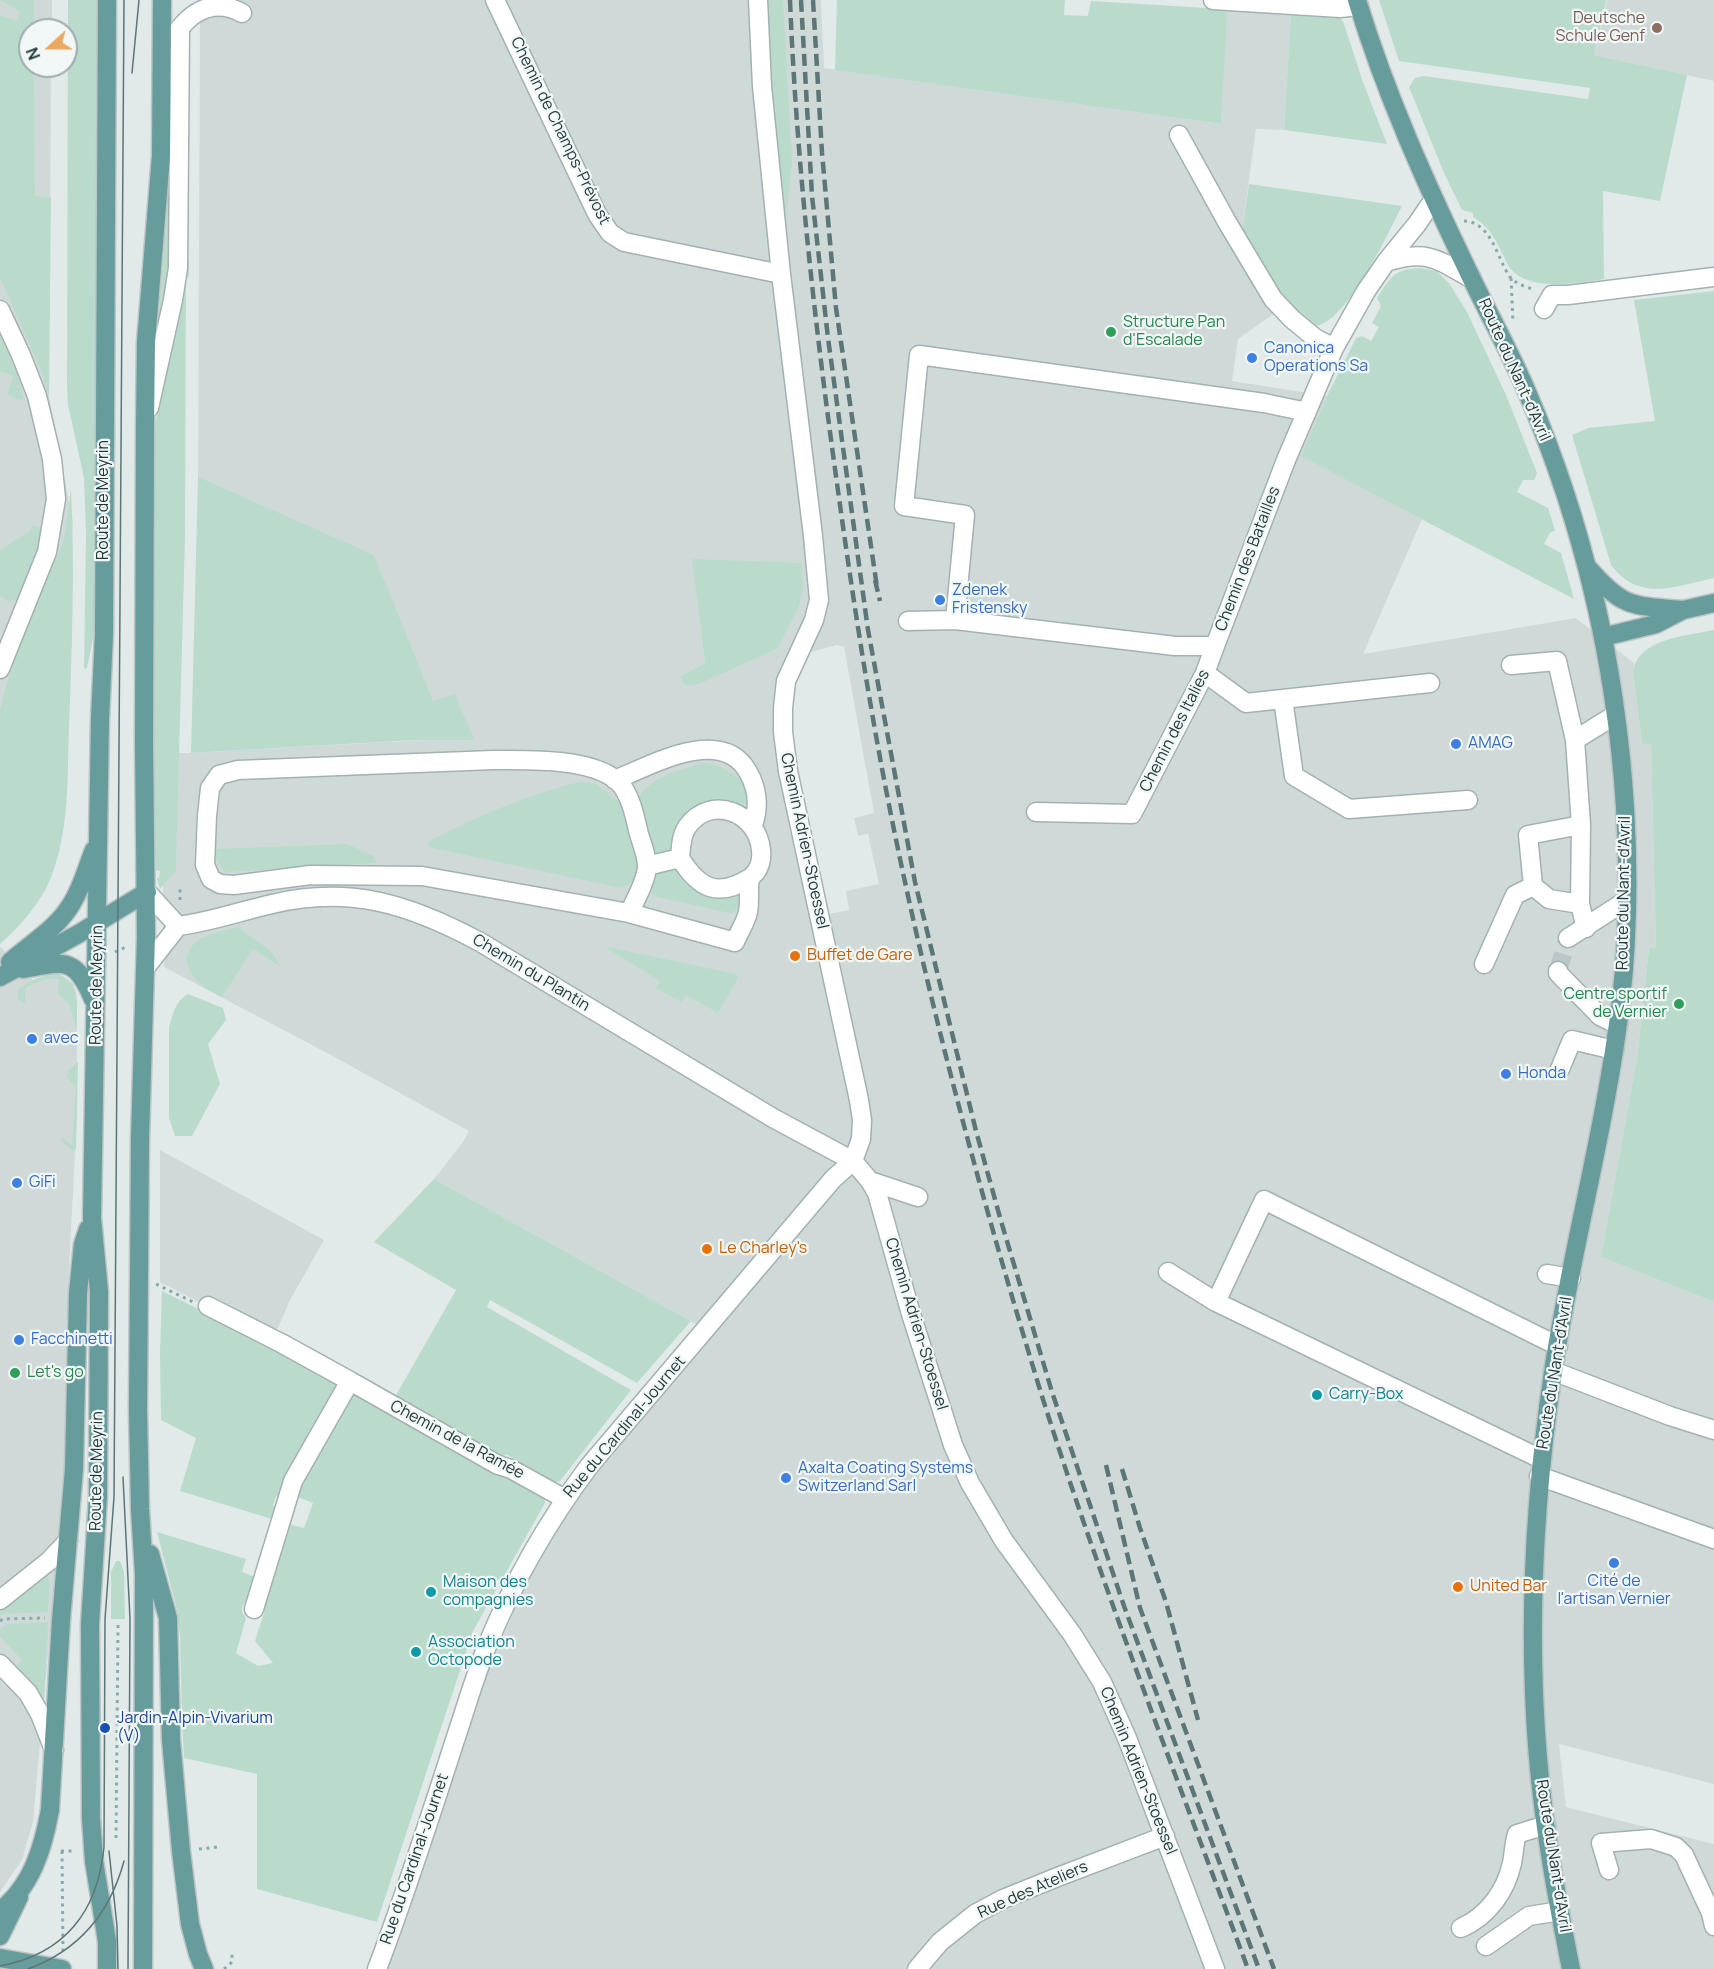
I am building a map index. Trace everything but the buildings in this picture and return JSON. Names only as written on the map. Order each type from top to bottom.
[{"type":"main road","name":"Route de Meyrin","points":[[107,0],[104,634],[100,719],[92,1218],[99,1291],[98,1497],[90,1623],[91,1818],[94,1861],[107,1941],[107,1969]]},
{"type":"main road","points":[[143,1969],[144,1574],[138,1409],[140,1151],[147,936],[144,742],[145,424],[146,342],[161,156],[162,0]]},
{"type":"main road","name":"Route du Nant-d'Avril","points":[[1358,3],[1384,81],[1434,199],[1525,388],[1561,481],[1586,565],[1603,638],[1615,715],[1625,805],[1627,900],[1618,1025],[1553,1371],[1540,1467],[1533,1577],[1532,1643],[1538,1761],[1546,1825],[1571,1969]]},
{"type":"main road","points":[[1586,565],[1608,590],[1628,603],[1636,606],[1683,610]]},
{"type":"main road","points":[[1603,638],[1656,624],[1683,610],[1714,603]]},
{"type":"main road","points":[[3,973],[64,914],[73,902],[99,840]]},
{"type":"main road","points":[[3,973],[97,923],[147,892]]},
{"type":"main road","points":[[3,973],[62,963],[68,964],[82,975],[96,1005]]},
{"type":"main road","points":[[0,1911],[24,1884],[35,1867],[46,1830],[54,1752],[61,1620],[74,1469],[78,1293],[83,1244],[92,1218]]},
{"type":"main road","points":[[141,1525],[168,1618],[171,1728],[181,1851],[190,1924],[204,1969]]},
{"type":"main road","points":[[0,1936],[14,1910],[24,1884]]},
{"type":"main road","points":[[0,1958],[63,1963]]},
{"type":"street","name":"Chemin de Champs-Prévost","points":[[495,0],[597,214],[610,233],[624,242],[781,274]]},
{"type":"street","points":[[758,0],[762,86],[781,274]]},
{"type":"street","points":[[1213,0],[1340,8],[1358,3]]},
{"type":"street","points":[[145,424],[177,276],[180,28],[194,12],[210,3],[226,3],[242,14]]},
{"type":"street","points":[[1179,135],[1273,299],[1292,320],[1315,338],[1334,348]]},
{"type":"street","name":"Chemin des Batailles","points":[[908,621],[955,620],[1175,646],[1215,646],[1286,460],[1334,348],[1356,307],[1386,262],[1434,199]]},
{"type":"street","points":[[1386,262],[1404,256],[1425,256],[1443,262],[1472,279]]},
{"type":"street","name":"Chemin Adrien-Stoessel","points":[[781,274],[818,588],[817,610],[786,681],[783,732],[788,771],[859,1100],[862,1132],[853,1161],[877,1193],[911,1314],[950,1435],[970,1483],[1004,1541],[1072,1634],[1102,1682],[1127,1738],[1215,1969]]},
{"type":"street","points":[[1548,302],[1568,295],[1714,277]]},
{"type":"street","points":[[0,310],[37,396],[52,459],[56,499],[47,552],[0,669]]},
{"type":"street","points":[[955,620],[964,515],[904,506],[919,355],[1264,403],[1307,412]]},
{"type":"street","name":"Chemin des Italies","points":[[1036,812],[1132,814],[1205,673],[1215,646]]},
{"type":"street","points":[[1511,665],[1557,662],[1575,740],[1581,825],[1580,903],[1586,928]]},
{"type":"street","points":[[1205,673],[1246,703],[1431,683]]},
{"type":"street","points":[[1283,699],[1294,776],[1349,809],[1468,800]]},
{"type":"street","points":[[1575,740],[1615,715]]},
{"type":"street","points":[[615,780],[681,753],[712,749],[729,753],[743,763],[752,778],[758,804],[753,825]]},
{"type":"street","points":[[629,913],[640,893],[647,866],[634,810],[621,786],[615,780],[576,764],[493,760],[238,770],[219,775],[210,788],[205,865],[211,879],[220,884],[234,885],[310,875],[422,876],[629,913],[735,942],[747,914],[750,878]]},
{"type":"street","points":[[720,809],[735,812],[753,825],[759,837],[762,852],[760,864],[750,878],[738,886],[717,890],[707,886],[696,879],[680,858],[681,843],[687,827],[696,818],[709,811],[720,809]]},
{"type":"street","points":[[1580,903],[1549,899],[1533,886],[1528,835],[1581,825]]},
{"type":"street","points":[[647,866],[680,858]]},
{"type":"street","points":[[1484,964],[1515,895],[1533,886]]},
{"type":"street","points":[[146,967],[178,926],[147,892]]},
{"type":"street","name":"Chemin du Plantin","points":[[178,926],[197,924],[273,903],[302,898],[370,899],[419,912],[480,942],[773,1118],[853,1161]]},
{"type":"street","points":[[1568,938],[1627,900]]},
{"type":"street","points":[[1558,971],[1600,1016],[1618,1025]]},
{"type":"street","points":[[1560,1069],[1572,1040],[1614,1050]]},
{"type":"street","name":"Rue du Cardinal-Journet","points":[[377,1969],[400,1907],[486,1648],[522,1572],[565,1499],[590,1465],[833,1179],[853,1161]]},
{"type":"street","points":[[870,1181],[918,1197]]},
{"type":"street","points":[[1218,1296],[1264,1200],[1557,1346]]},
{"type":"street","points":[[1168,1272],[1218,1296],[1540,1467],[1714,1539]]},
{"type":"street","points":[[1547,1274],[1571,1278]]},
{"type":"street","points":[[1218,1296],[1294,1328]]},
{"type":"street","name":"Chemin de la Ramée","points":[[208,1306],[281,1343],[498,1465],[512,1469],[565,1499]]},
{"type":"street","points":[[1553,1371],[1660,1413],[1714,1430]]},
{"type":"street","points":[[254,1609],[293,1481],[350,1381]]},
{"type":"street","points":[[0,1600],[49,1561],[68,1541]]},
{"type":"street","points":[[0,1664],[28,1694],[40,1714],[54,1752]]},
{"type":"street","points":[[1461,1928],[1482,1915],[1502,1893],[1510,1872],[1517,1834],[1546,1825]]},
{"type":"street","name":"Rue des Ateliers","points":[[917,1969],[940,1942],[975,1914],[1003,1899],[1165,1836]]},
{"type":"street","points":[[1609,1870],[1601,1843],[1651,1839],[1676,1847],[1684,1856],[1711,1913],[1714,1926]]},
{"type":"street","points":[[1486,1946],[1529,1916],[1560,1911]]},
{"type":"path","points":[[1485,231],[1511,279],[1514,320]]},
{"type":"path","points":[[1511,279],[1548,302]]},
{"type":"path","points":[[96,956],[106,955],[147,936]]},
{"type":"path","points":[[162,1287],[203,1307],[208,1306]]},
{"type":"path","points":[[0,1621],[3,1618],[50,1618]]},
{"type":"path","points":[[116,1838],[118,1625]]},
{"type":"path","points":[[193,1850],[218,1847]]},
{"type":"path","points":[[53,1851],[76,1851]]},
{"type":"path","points":[[62,1851],[63,1963]]},
{"type":"path","points":[[224,1969],[232,1962],[232,1954]]},
{"type":"shaded area","points":[[0,0],[52,0],[52,18],[18,18],[18,78],[51,78],[49,397],[73,523],[0,944]]},
{"type":"shaded area","points":[[200,0],[821,0],[824,68],[1221,124],[1224,9],[1291,12],[1284,130],[1256,129],[1239,253],[1279,310],[1238,339],[1232,381],[1327,396],[1302,456],[1422,519],[1363,654],[1576,618],[1634,663],[1633,672],[1642,742],[1651,745],[1656,949],[1649,948],[1637,1059],[1601,1257],[1714,1302],[1714,1784],[1559,1744],[1566,1807],[1714,1844],[1714,1969],[384,1969],[482,1686],[528,1578],[566,1514],[599,1467],[711,1335],[691,1321],[434,1179],[469,1131],[164,967],[161,753],[441,739],[198,490]],"holes":[[[693,559],[798,609],[778,648],[680,676],[705,663]],[[837,645],[844,647],[874,813],[854,818],[858,836],[868,834],[879,884],[846,891],[849,910],[828,914],[793,750],[792,657]]]},
{"type":"shaded area","name":"Deutsche Schule Genf","points":[[1607,0],[1714,0],[1714,81],[1594,55]]},
{"type":"shaded area","points":[[0,946],[33,980],[49,974],[59,974],[73,984],[77,1003],[77,1115],[69,1269],[65,1465],[33,1822],[22,1860],[0,1892]]},
{"type":"shaded area","points":[[160,1150],[324,1240],[289,1302],[278,1328],[272,1330],[201,1303],[160,1282]]},
{"type":"green space","points":[[0,0],[34,0],[34,18],[18,18],[18,78],[34,78],[35,196],[51,197],[49,397],[41,370],[0,278],[0,15],[17,21],[20,11]]},
{"type":"green space","points":[[68,0],[98,0],[95,629],[87,668],[84,669],[86,533],[84,478],[68,405],[67,384],[68,78],[78,78],[78,18],[68,18]]},
{"type":"green space","points":[[765,0],[783,0],[792,162],[786,218],[768,52]]},
{"type":"green space","points":[[837,0],[1065,0],[1064,15],[1088,16],[1091,1],[1224,9],[1227,15],[1221,124],[835,70]]},
{"type":"green space","points":[[1379,0],[1606,0],[1594,55],[1687,75],[1660,201],[1603,191],[1604,279],[1553,284],[1526,280],[1516,274],[1508,265],[1498,244],[1486,227],[1473,217],[1473,213],[1462,210],[1444,173],[1409,87],[1415,78],[1424,76],[1588,99],[1590,88],[1399,61]]},
{"type":"green space","points":[[1291,12],[1334,14],[1343,21],[1387,144],[1284,130]]},
{"type":"green space","points":[[170,172],[173,172],[171,270],[156,349]]},
{"type":"green space","points":[[1249,184],[1402,206],[1377,255],[1353,294],[1327,321],[1315,326],[1297,323],[1239,253]]},
{"type":"green space","points":[[186,260],[189,261],[189,276],[186,279],[185,538],[176,871],[160,889],[157,878],[159,878],[160,871],[156,870],[152,753],[155,426]]},
{"type":"green space","points":[[1420,268],[1436,271],[1449,283],[1467,312],[1506,395],[1537,473],[1534,480],[1523,480],[1517,492],[1548,508],[1555,530],[1550,533],[1544,544],[1561,553],[1574,599],[1301,456],[1356,338],[1362,336],[1371,341],[1379,327],[1372,323],[1381,306],[1377,298],[1399,272]]},
{"type":"green space","points":[[1714,291],[1714,578],[1659,589],[1646,588],[1622,577],[1611,565],[1572,435],[1588,428],[1655,421],[1634,300]]},
{"type":"green space","points":[[0,335],[18,376],[24,399],[18,400],[7,394],[13,376],[0,371]]},
{"type":"green space","points":[[198,477],[374,555],[433,701],[455,694],[474,740],[415,740],[191,753]]},
{"type":"green space","points":[[71,489],[73,608],[64,824],[61,843],[46,889],[28,915],[0,944],[0,711],[24,634],[62,545]]},
{"type":"green space","points":[[32,525],[40,528],[40,541],[18,599],[9,602],[0,596],[0,550],[30,531]]},
{"type":"green space","points":[[692,559],[802,563],[803,589],[798,609],[778,648],[699,684],[685,685],[680,676],[705,663]]},
{"type":"green space","name":"Centre sportif de Vernier","points":[[1714,630],[1714,1302],[1601,1257],[1637,1059],[1649,948],[1656,948],[1651,745],[1642,743],[1633,672],[1644,652],[1654,645],[1665,640]]},
{"type":"green space","points":[[703,763],[719,766],[735,775],[745,788],[746,804],[677,829],[670,854],[660,856],[652,852],[637,802],[641,794],[647,787],[664,776]]},
{"type":"green space","points":[[579,782],[595,783],[620,803],[627,812],[639,869],[634,882],[621,888],[428,847],[430,841],[484,815],[540,793]]},
{"type":"green space","points":[[347,844],[374,856],[376,863],[226,872],[215,856],[215,849]]},
{"type":"green space","points":[[662,869],[675,870],[688,886],[699,893],[719,898],[738,897],[741,901],[739,908],[732,913],[653,896],[650,885],[654,874]]},
{"type":"green space","points":[[238,927],[272,952],[280,966],[253,949],[222,997],[199,983],[191,973],[186,959],[189,951],[200,939]]},
{"type":"green space","points":[[606,948],[736,974],[738,978],[718,1013],[686,995],[681,1002],[656,988],[660,981]]},
{"type":"green space","points":[[49,974],[59,974],[73,984],[77,1003],[77,1029],[69,1004],[57,993],[59,979],[46,979],[25,988],[25,1004],[18,999],[18,989]]},
{"type":"green space","points":[[188,994],[223,1008],[226,1020],[208,1044],[220,1084],[192,1136],[175,1136],[169,1118],[169,1028],[178,1004]]},
{"type":"green space","points":[[78,1062],[76,1149],[74,1151],[63,1143],[61,1137],[72,1145],[76,1088],[67,1077],[68,1071]]},
{"type":"green space","points":[[434,1179],[691,1321],[637,1383],[490,1300],[487,1307],[631,1390],[560,1481],[554,1483],[506,1454],[503,1458],[395,1397],[456,1290],[374,1242]]},
{"type":"green space","points":[[162,1291],[276,1347],[336,1380],[338,1389],[281,1495],[276,1496],[273,1505],[277,1508],[275,1520],[180,1491],[196,1438],[161,1420]]},
{"type":"green space","points":[[357,1392],[544,1497],[545,1503],[473,1631],[377,1922],[257,1889],[257,1774],[184,1758],[180,1635],[177,1610],[157,1532],[246,1559],[242,1572],[253,1576],[256,1580],[251,1595],[242,1606],[242,1612],[246,1618],[236,1653],[258,1666],[273,1663],[255,1641],[264,1613],[261,1601],[285,1523],[304,1528],[313,1503],[295,1496],[348,1395]]},
{"type":"green space","points":[[116,1561],[120,1561],[124,1572],[125,1619],[111,1619],[111,1572]]},
{"type":"green space","points":[[44,1573],[50,1581],[48,1612],[0,1616],[0,1608]]},
{"type":"green space","points":[[48,1622],[42,1706],[15,1667],[22,1660],[0,1636],[0,1629],[7,1624]]},
{"type":"tunnel","points":[[1558,971],[1568,938]]},
{"type":"tram line","points":[[0,1966],[23,1960],[43,1951],[60,1940],[74,1926],[86,1910],[94,1891],[104,1847],[105,1619],[114,1497],[124,0]]},
{"type":"tram line","points":[[132,73],[139,0]]},
{"type":"tram line","points":[[123,1477],[130,1619],[128,1969]]},
{"type":"tram line","points":[[109,1851],[117,1926],[118,1969]]},
{"type":"tram line","points":[[28,1969],[63,1951],[90,1927],[110,1897],[124,1861]]},
{"type":"railway","points":[[790,0],[796,112],[806,224],[838,494],[874,727],[907,892],[959,1108],[999,1251],[1064,1466],[1167,1754],[1248,1969]]},
{"type":"railway","points":[[801,0],[812,196],[828,338],[868,630],[915,882],[976,1131],[1052,1392],[1124,1606],[1259,1969]]},
{"type":"railway","points":[[813,0],[822,153],[836,308],[877,587]]},
{"type":"railway","points":[[875,580],[880,601]]},
{"type":"railway","points":[[1106,1465],[1140,1608],[1274,1969]]},
{"type":"railway","points":[[1122,1469],[1166,1602],[1198,1720]]},
{"type":"place","name":"Deutsche Schule Genf","points":[[1657,28]]},
{"type":"place","name":"Structure Pan d'Escalade","points":[[1111,332]]},
{"type":"place","name":"Canonica Operations Sa","points":[[1252,358]]},
{"type":"place","name":"Zdenek Fristensky","points":[[940,600]]},
{"type":"place","name":"AMAG","points":[[1456,744]]},
{"type":"place","name":"Buffet de Gare","points":[[795,956]]},
{"type":"place","name":"Centre sportif de Vernier","points":[[1679,1004]]},
{"type":"place","name":"avec","points":[[32,1039]]},
{"type":"place","name":"Honda","points":[[1506,1074]]},
{"type":"place","name":"GiFi","points":[[17,1183]]},
{"type":"place","name":"Le Charley's","points":[[707,1249]]},
{"type":"place","name":"Facchinetti","points":[[19,1340]]},
{"type":"place","name":"Let's go","points":[[15,1373]]},
{"type":"place","name":"Carry-Box","points":[[1317,1395]]},
{"type":"place","name":"Axalta Coating Systems Switzerland Sarl","points":[[786,1478]]},
{"type":"place","name":"Cité de l'artisan Vernier","points":[[1614,1563]]},
{"type":"place","name":"United Bar","points":[[1458,1587]]},
{"type":"place","name":"Maison des compagnies","points":[[431,1592]]},
{"type":"place","name":"Association Octopode","points":[[416,1652]]},
{"type":"place","name":"Jardin-Alpin-Vivarium (V)","points":[[105,1728]]}]
